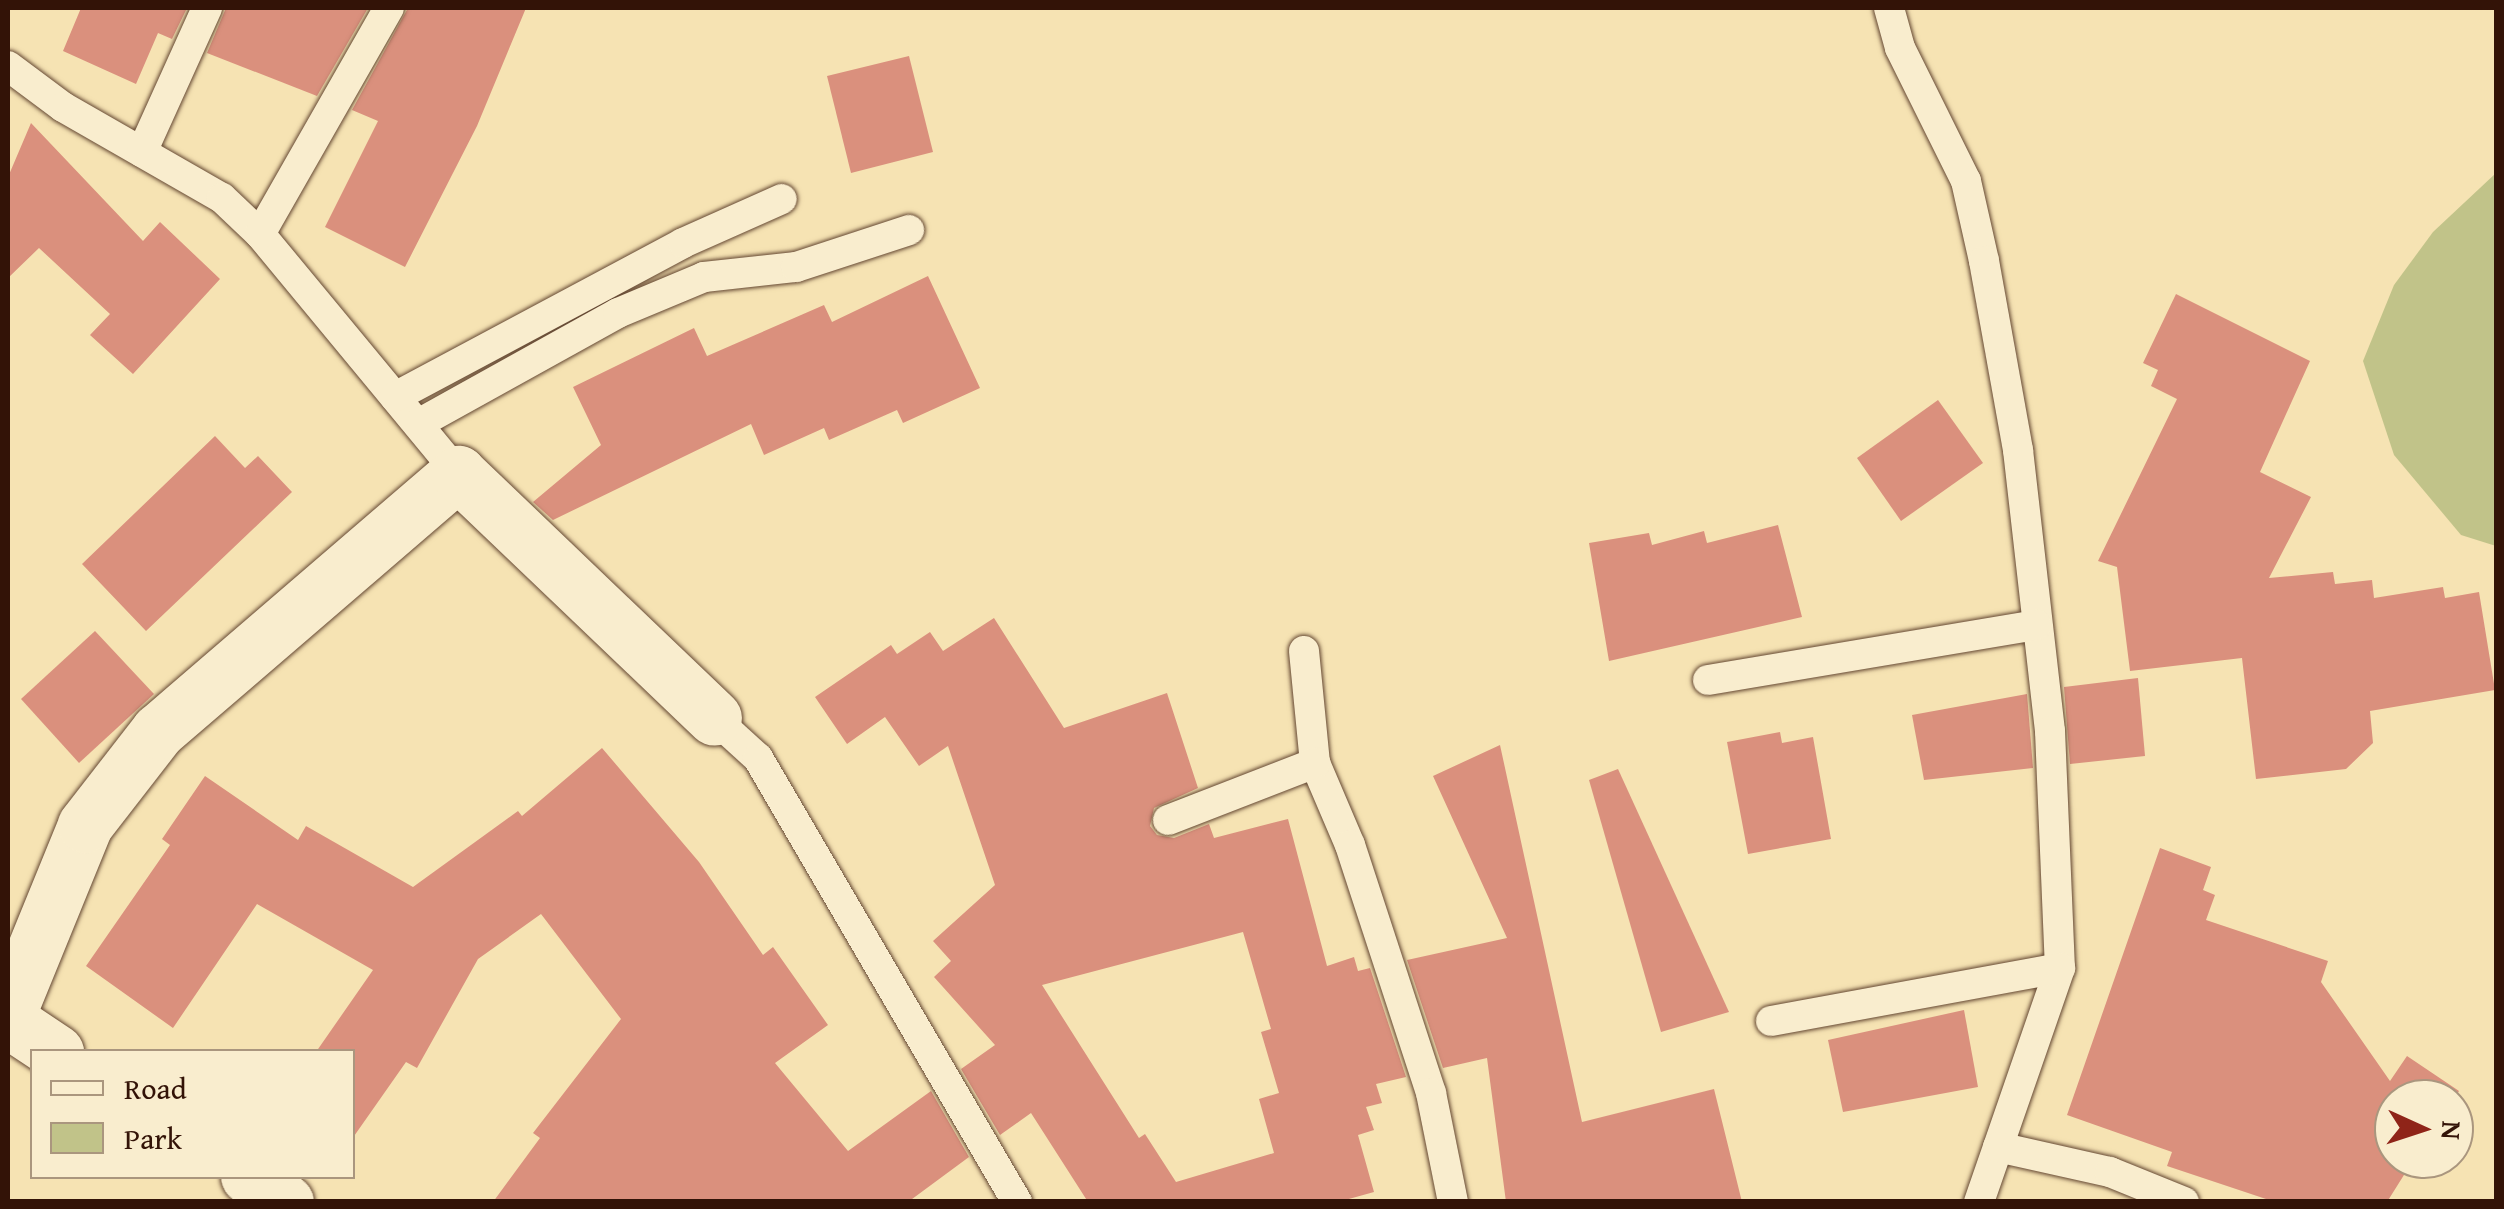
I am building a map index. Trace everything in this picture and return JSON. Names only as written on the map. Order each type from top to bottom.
[{"type":"street","points":[[52,1049],[8,1017],[85,825],[158,732],[458,473],[714,718]]},
{"type":"street","points":[[252,1179],[286,1202]]},
{"type":"lane","points":[[142,152],[206,8]]},
{"type":"lane","points":[[260,234],[389,8]]},
{"type":"lane","points":[[1889,8],[1900,48],[1966,180],[2018,450],[2050,731],[2060,968],[1979,1202]]},
{"type":"lane","points":[[8,66],[222,198],[260,234],[458,473]]},
{"type":"lane","points":[[394,397],[683,243],[782,199]]},
{"type":"lane","points":[[418,424],[618,313],[704,277],[796,267],[909,230]]},
{"type":"lane","points":[[1708,680],[2036,625]]},
{"type":"lane","points":[[1304,651],[1314,763],[1350,845],[1431,1092],[1452,1202]]},
{"type":"lane","points":[[714,718],[758,758],[1017,1202]]},
{"type":"lane","points":[[1168,820],[1314,763]]},
{"type":"lane","points":[[1771,1021],[2060,968]]},
{"type":"lane","points":[[1998,1147],[2110,1172],[2184,1202]]},
{"type":"green space","points":[[2496,173],[2496,546],[2461,535],[2394,455],[2363,361],[2394,285],[2433,232]]},
{"type":"building","points":[[81,8],[187,8],[172,39],[158,33],[136,84],[63,51]]},
{"type":"building","points":[[226,8],[368,8],[317,96],[207,53]]},
{"type":"building","points":[[408,8],[526,8],[477,126],[405,267],[325,227],[378,121],[352,110]]},
{"type":"building","points":[[909,56],[933,152],[851,173],[827,76]]},
{"type":"building","points":[[31,123],[143,241],[160,222],[220,279],[133,374],[90,335],[110,314],[39,248],[8,278],[8,177]]},
{"type":"building","points":[[928,276],[980,388],[903,423],[897,410],[829,440],[824,428],[764,455],[751,424],[553,520],[533,502],[601,445],[573,387],[694,328],[707,356],[824,305],[832,322]]},
{"type":"building","points":[[2176,294],[2310,361],[2260,472],[2311,497],[2269,578],[2333,572],[2335,584],[2372,580],[2374,598],[2443,587],[2445,598],[2479,592],[2495,690],[2370,711],[2373,743],[2346,769],[2256,779],[2242,658],[2130,671],[2117,567],[2098,561],[2177,399],[2151,386],[2158,370],[2143,363]]},
{"type":"building","points":[[1938,400],[1983,463],[1901,521],[1857,458]]},
{"type":"building","points":[[215,436],[245,468],[258,456],[292,492],[146,631],[82,564]]},
{"type":"building","points":[[1778,525],[1802,617],[1609,661],[1589,543],[1649,533],[1652,545],[1704,531],[1707,543]]},
{"type":"building","points":[[994,618],[1064,728],[1167,693],[1198,788],[1154,808],[1150,826],[1157,835],[1174,838],[1209,824],[1214,838],[1288,819],[1327,966],[1354,957],[1358,971],[1370,968],[1406,1077],[1376,1084],[1382,1103],[1366,1107],[1374,1130],[1358,1135],[1374,1192],[1338,1202],[1088,1202],[1031,1113],[1000,1135],[961,1069],[995,1045],[934,977],[951,961],[933,941],[995,885],[948,746],[919,766],[885,717],[847,744],[815,697],[891,645],[897,654],[930,632],[943,651]],"holes":[[[1243,932],[1271,1029],[1261,1032],[1279,1093],[1259,1099],[1274,1153],[1176,1182],[1145,1134],[1139,1138],[1042,985]]]},
{"type":"building","points":[[95,631],[154,694],[79,763],[21,699]]},
{"type":"building","points":[[2138,678],[2145,756],[2070,764],[2064,687]]},
{"type":"building","points":[[2027,694],[2033,768],[1924,780],[1912,715]]},
{"type":"building","points":[[1780,732],[1782,743],[1813,737],[1831,839],[1748,854],[1727,742]]},
{"type":"building","points":[[1500,745],[1582,1122],[1714,1089],[1742,1202],[1506,1202],[1487,1058],[1443,1068],[1407,960],[1507,938],[1433,776]]},
{"type":"building","points":[[602,748],[699,862],[763,955],[773,947],[828,1025],[775,1063],[848,1151],[931,1091],[969,1157],[908,1202],[493,1202],[540,1138],[533,1133],[621,1019],[541,914],[478,959],[417,1068],[406,1062],[355,1135],[355,1049],[318,1049],[373,970],[257,904],[173,1028],[86,966],[170,845],[162,839],[205,776],[298,840],[306,826],[413,887],[518,811],[522,816]]},
{"type":"building","points":[[1618,769],[1729,1012],[1661,1032],[1589,780]]},
{"type":"building","points":[[2160,848],[2211,867],[2203,890],[2215,895],[2206,920],[2328,961],[2321,982],[2389,1079],[2374,1079],[2374,1179],[2401,1179],[2387,1202],[2275,1202],[2167,1166],[2172,1152],[2067,1115]]},
{"type":"building","points":[[1964,1010],[1978,1087],[1843,1112],[1828,1040]]},
{"type":"building","points":[[2407,1056],[2441,1079],[2391,1079]]}]
